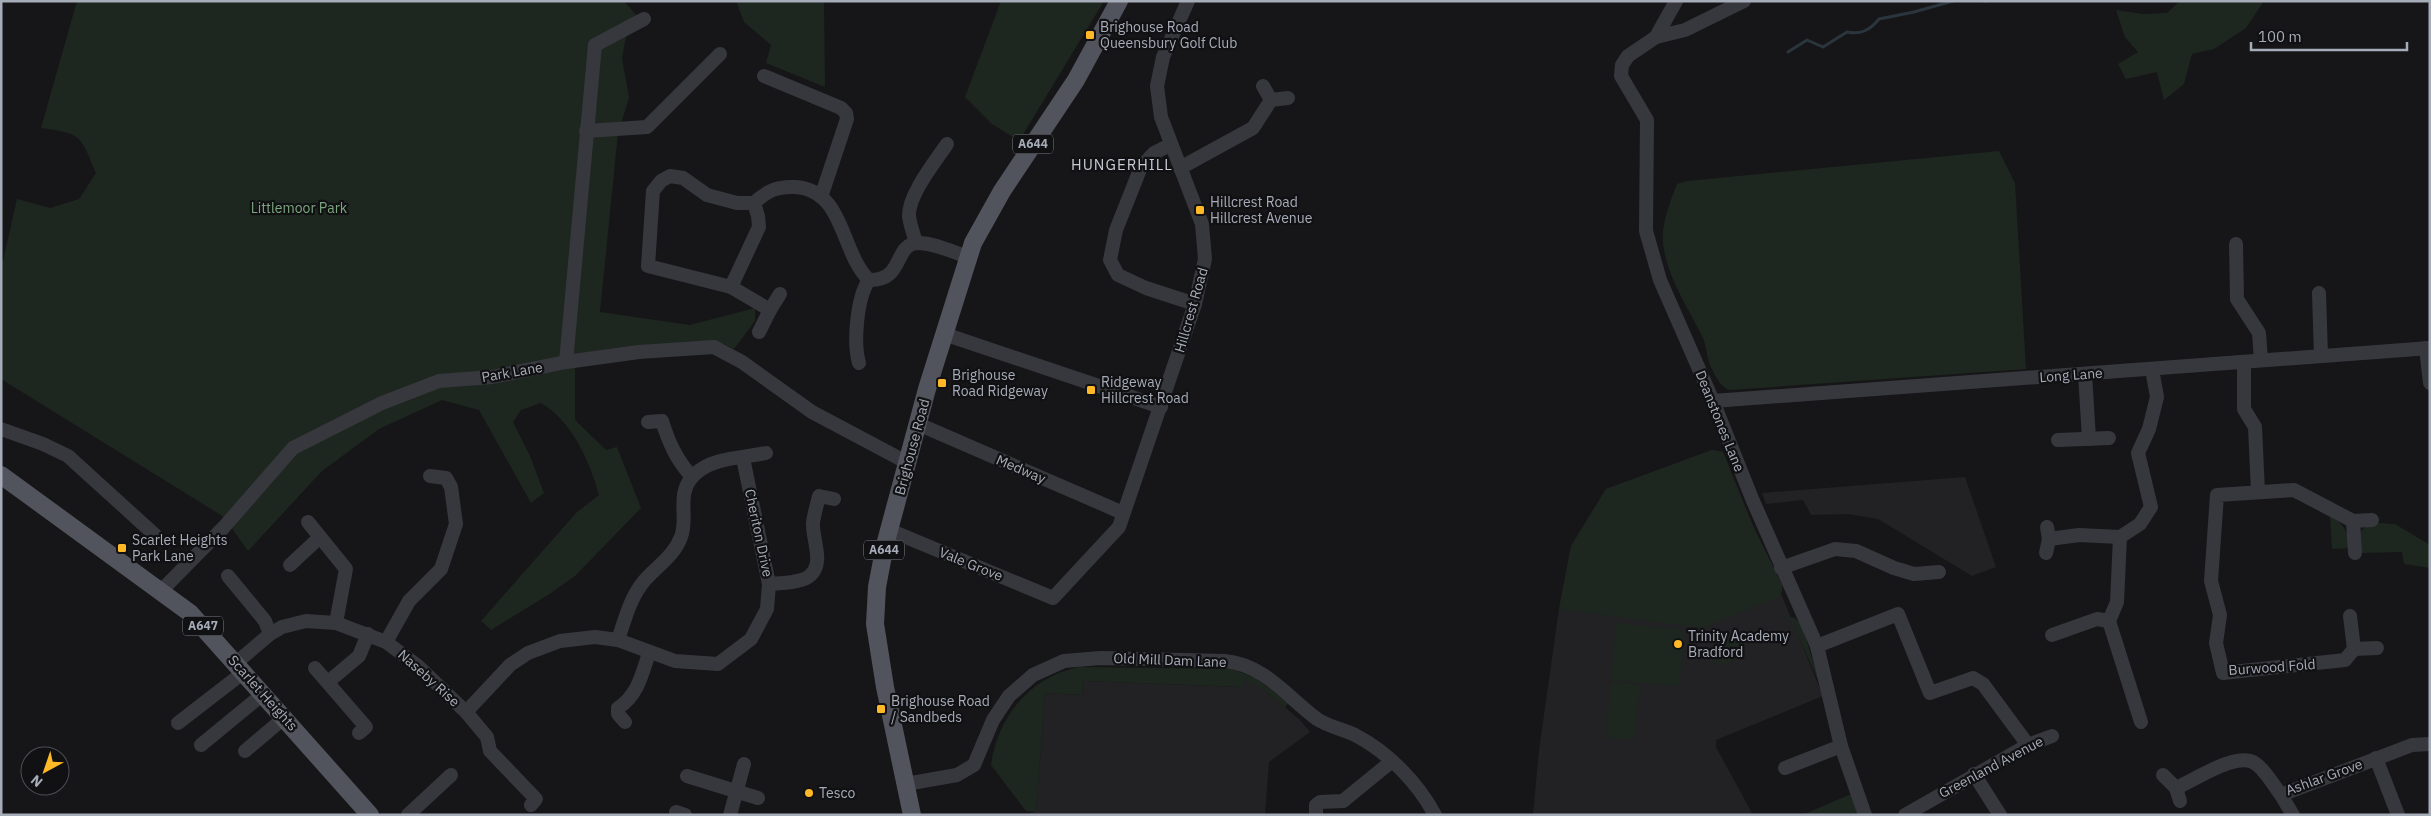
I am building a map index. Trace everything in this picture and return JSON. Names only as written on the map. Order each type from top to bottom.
[{"type":"main road","name":"Brighouse Road","points":[[912,815],[885,687],[875,624],[877,587],[889,530],[944,334],[973,243],[1002,191],[1076,80],[1119,1]]},
{"type":"main road","name":"Scarlet Heights","points":[[1,475],[190,613],[370,815]]},
{"type":"street","name":"Hillcrest Road","points":[[1053,598],[1119,526],[1195,304],[1205,259],[1202,224],[1170,145],[1161,117],[1157,86],[1163,57],[1188,1]]},
{"type":"street","points":[[1656,37],[1676,1]]},
{"type":"street","points":[[1656,37],[1685,30],[1744,1]]},
{"type":"street","points":[[566,362],[594,45],[644,19]]},
{"type":"street","name":"Deanstones Lane","points":[[1656,37],[1628,56],[1622,65],[1621,76],[1647,120],[1646,231],[1660,280],[1713,401],[1781,568],[1817,646],[1841,746],[1865,815]]},
{"type":"street","points":[[586,131],[647,128],[720,54]]},
{"type":"street","points":[[764,76],[841,108],[846,114],[847,119],[821,197]]},
{"type":"street","points":[[1263,86],[1271,100]]},
{"type":"street","points":[[1180,168],[1252,128],[1271,100],[1288,98]]},
{"type":"street","points":[[916,243],[909,216],[910,206],[915,194],[947,144]]},
{"type":"street","points":[[1170,145],[1154,153],[1141,167],[1116,230],[1110,260],[1118,275],[1146,288],[1195,304]]},
{"type":"street","points":[[770,310],[731,286],[648,266],[652,192],[661,181],[670,176],[683,178],[707,195],[737,203],[754,203],[765,193],[778,186],[813,189],[829,205],[843,229],[861,272],[869,280],[882,280],[891,274],[907,248],[916,243],[928,244],[968,257]]},
{"type":"street","points":[[731,286],[759,227],[754,203]]},
{"type":"street","points":[[2236,244],[2237,299],[2259,333],[2261,360]]},
{"type":"street","points":[[855,357],[863,288],[869,280]]},
{"type":"street","points":[[2319,293],[2321,356]]},
{"type":"street","points":[[759,332],[780,294]]},
{"type":"street","points":[[944,334],[1161,407]]},
{"type":"street","name":"Park Lane","points":[[160,591],[224,527],[293,448],[382,403],[439,381],[492,377],[566,362],[639,352],[714,347],[742,362],[812,412],[908,463]]},
{"type":"street","points":[[2428,348],[2430,383]]},
{"type":"street","name":"Long Lane","points":[[1713,401],[2428,348]]},
{"type":"street","points":[[2244,362],[2244,409],[2256,427],[2258,492]]},
{"type":"street","points":[[2046,553],[2048,533],[2120,537],[2140,524],[2151,507],[2138,453],[2149,430],[2157,397],[2152,369]]},
{"type":"street","points":[[2084,374],[2088,439]]},
{"type":"street","points":[[648,422],[662,420],[671,448],[678,461],[692,476]]},
{"type":"street","name":"Medway","points":[[918,424],[1124,513]]},
{"type":"street","points":[[1,429],[43,444],[68,456],[155,535]]},
{"type":"street","points":[[2058,440],[2109,438]]},
{"type":"street","points":[[618,640],[630,602],[636,592],[676,548],[682,536],[684,492],[692,476],[712,463],[766,453]]},
{"type":"street","name":"Cheriton Drive","points":[[466,712],[510,664],[528,653],[560,641],[576,638],[618,640],[675,661],[718,664],[751,639],[760,626],[767,609],[770,584],[743,458]]},
{"type":"street","points":[[386,642],[409,601],[442,569],[456,524],[451,487],[446,478],[430,476]]},
{"type":"street","name":"Burwood Fold","points":[[2353,521],[2294,490],[2217,495],[2212,581],[2220,615],[2216,644],[2223,673],[2345,660],[2354,648]]},
{"type":"street","points":[[770,584],[807,578],[816,569],[818,556],[814,540],[814,522],[819,496],[834,499]]},
{"type":"street","points":[[2356,553],[2353,521],[2372,520]]},
{"type":"street","points":[[308,522],[346,569],[336,624]]},
{"type":"street","name":"Vale Grove","points":[[889,530],[1053,598]]},
{"type":"street","points":[[290,565],[320,537]]},
{"type":"street","points":[[2120,537],[2117,602],[2108,621],[2141,722]]},
{"type":"street","points":[[1781,568],[1835,548],[1856,550],[1894,568],[1914,574],[1939,572]]},
{"type":"street","points":[[228,576],[265,621],[270,634]]},
{"type":"street","points":[[1817,646],[1898,614],[1930,693],[1973,678],[1983,684],[2028,745]]},
{"type":"street","points":[[2350,616],[2354,648],[2377,648]]},
{"type":"street","points":[[2052,635],[2097,619],[2108,621]]},
{"type":"street","name":"Naseby Rise","points":[[178,723],[240,668],[270,634],[282,627],[306,621],[336,624],[386,642],[418,666],[466,712],[487,737],[490,751],[536,799]]},
{"type":"street","points":[[328,682],[359,656],[368,634]]},
{"type":"street","points":[[625,722],[618,714],[618,708],[637,689],[649,653]]},
{"type":"street","name":"Old Mill Dam Lane","points":[[906,784],[957,774],[974,765],[994,720],[1009,696],[1033,675],[1064,661],[1101,658],[1237,662],[1263,674],[1316,718],[1356,736],[1392,761],[1417,788],[1436,815]]},
{"type":"street","points":[[316,668],[366,728],[359,733]]},
{"type":"street","points":[[201,745],[263,694]]},
{"type":"street","points":[[245,751],[284,718]]},
{"type":"street","name":"Greenland Avenue","points":[[1905,815],[1974,774],[2028,745],[2052,736]]},
{"type":"street","name":"Ashlar Grove","points":[[2163,775],[2178,794],[2220,766],[2242,759],[2256,763],[2282,795],[2412,745],[2430,744]]},
{"type":"street","points":[[1786,768],[1841,746]]},
{"type":"street","points":[[2376,758],[2398,815]]},
{"type":"street","points":[[1316,815],[1316,806],[1320,802],[1342,801],[1392,761]]},
{"type":"street","points":[[730,815],[744,764]]},
{"type":"street","points":[[1974,774],[2000,815]]},
{"type":"street","points":[[408,815],[451,775]]},
{"type":"street","points":[[687,776],[758,798]]},
{"type":"street","points":[[2282,795],[2293,815]]},
{"type":"shaded area","name":"Trinity Academy Bradford","points":[[1712,450],[1723,452],[1823,696],[1716,740],[1716,747],[1753,815],[1533,815],[1539,750],[1559,609],[1571,546],[1606,489]]},
{"type":"shaded area","points":[[1965,477],[1996,567],[1972,576],[1878,519],[1848,514],[1811,515],[1803,500],[1766,504],[1762,493]]},
{"type":"shaded area","points":[[1243,679],[1248,679],[1264,690],[1299,719],[1310,732],[1269,762],[1265,815],[1021,815],[1036,812],[1045,693],[1082,695],[1083,681],[1242,687]]},
{"type":"green space","name":"Littlemoor Park","points":[[77,1],[624,1],[637,16],[626,37],[622,58],[629,98],[618,133],[600,312],[690,325],[755,308],[755,321],[734,349],[724,344],[693,344],[575,354],[575,420],[606,450],[617,447],[641,508],[575,576],[491,630],[481,621],[576,513],[599,495],[585,456],[571,431],[562,420],[541,403],[521,410],[513,422],[530,456],[544,493],[531,503],[479,410],[442,400],[379,429],[322,471],[248,551],[224,517],[1,379],[1,261],[3,261],[17,199],[50,208],[79,199],[96,173],[87,151],[78,138],[65,132],[41,128]]},
{"type":"green space","points":[[736,1],[824,1],[825,87],[766,63],[771,45],[744,22]]},
{"type":"green space","points":[[1001,1],[1104,1],[1019,141],[992,124],[965,97]]},
{"type":"green space","points":[[2180,1],[2264,1],[2246,28],[2214,49],[2192,54],[2184,84],[2164,100],[2157,72],[2126,79],[2118,64],[2138,52],[2125,37],[2116,10],[2143,14],[2167,13]]},
{"type":"green space","points":[[1999,151],[2015,183],[2026,369],[1730,390],[1724,387],[1714,374],[1709,363],[1703,338],[1673,280],[1665,256],[1663,228],[1677,184],[1687,181]]},
{"type":"green space","points":[[1712,450],[1723,452],[1750,520],[1782,584],[1779,597],[1702,628],[1559,609],[1571,546],[1606,489]]},
{"type":"green space","points":[[2330,517],[2345,529],[2349,548],[2332,549]]},
{"type":"green space","points":[[2379,523],[2395,524],[2430,545],[2430,568],[2404,564],[2402,552],[2361,553],[2361,531],[2368,525]]},
{"type":"green space","points":[[1783,616],[1795,618],[1802,625],[1820,684],[1791,620]]},
{"type":"green space","points":[[1616,623],[1685,630],[1679,686],[1611,680]]},
{"type":"green space","points":[[1735,637],[1741,637],[1745,647],[1743,651],[1727,664],[1714,663],[1710,653],[1712,649],[1720,643]]},
{"type":"green space","points":[[1079,667],[1232,669],[1256,678],[1288,703],[1285,708],[1264,690],[1244,679],[1243,687],[1083,681],[1082,695],[1045,693],[1036,812],[1026,811],[991,765],[1001,730],[1019,701],[1031,689],[1061,672]]},
{"type":"green space","points":[[1611,682],[1640,685],[1634,740],[1606,737]]},
{"type":"green space","points":[[1851,794],[1858,815],[1802,815]]},
{"type":"waterway","points":[[1788,52],[1807,40],[1823,47],[1847,32],[1857,33],[1865,31],[1879,19],[1953,1]]},
{"type":"waterway","points":[[1983,1],[1988,1]]},
{"type":"place","name":"Brighouse Road Queensbury Golf Club","points":[[1090,35]]},
{"type":"place","name":"Hillcrest Road Hillcrest Avenue","points":[[1200,210]]},
{"type":"place","name":"Brighouse Road Ridgeway","points":[[942,383]]},
{"type":"place","name":"Ridgeway Hillcrest Road","points":[[1091,390]]},
{"type":"place","name":"Scarlet Heights Park Lane","points":[[122,548]]},
{"type":"place","name":"Trinity Academy Bradford","points":[[1678,644]]},
{"type":"place","name":"Brighouse Road / Sandbeds","points":[[881,709]]},
{"type":"place","name":"Tesco","points":[[809,793]]},
{"type":"district","name":"HUNGERHILL","points":[[1122,165]]}]
